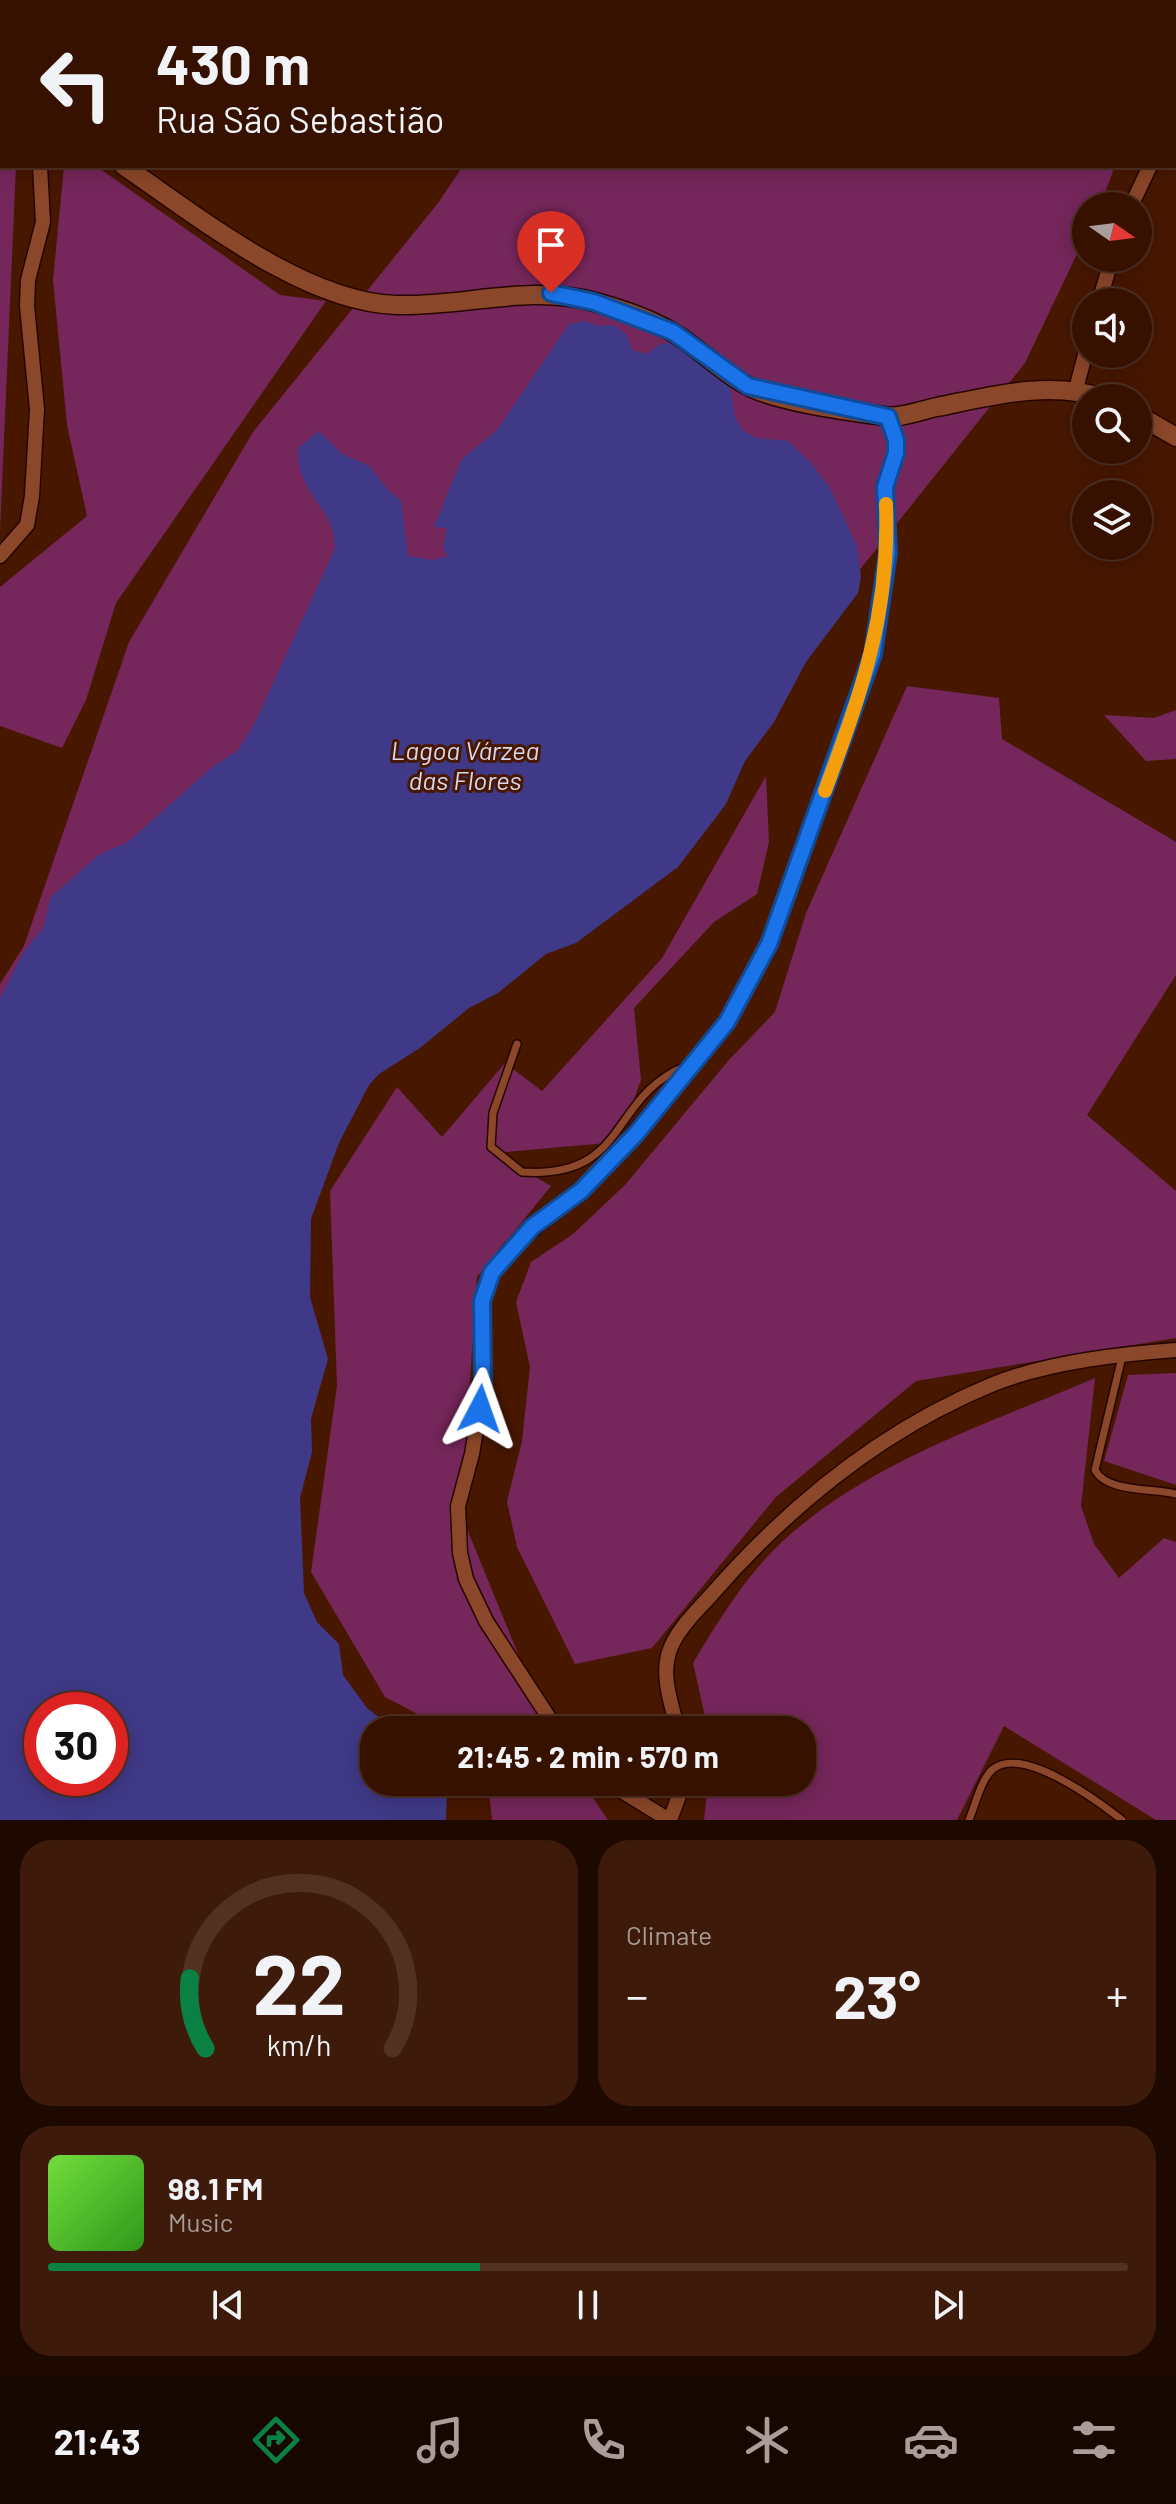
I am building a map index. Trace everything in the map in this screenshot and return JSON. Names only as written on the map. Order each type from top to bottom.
[{"type":"street","points":[[0,556],[27,525],[32,496],[37,409],[27,306],[28,280],[43,222],[40,168]]},
{"type":"street","points":[[128,168],[219,231],[317,287],[351,299],[396,305],[551,293],[594,302],[673,332],[748,386],[888,417],[988,396],[1072,389]]},
{"type":"street","points":[[1138,192],[1149,168]]},
{"type":"street","points":[[548,1716],[486,1621],[466,1579],[460,1553],[458,1506],[472,1454],[483,1386],[482,1301],[492,1272],[510,1249],[603,1170],[727,1022],[769,944],[873,654],[888,553],[885,487],[896,453],[896,440],[888,417]]},
{"type":"street","points":[[1152,423],[1176,437]]},
{"type":"street","points":[[674,1716],[668,1690],[669,1651],[704,1603],[752,1548],[870,1449],[912,1423],[992,1384],[1031,1371],[1176,1350]]},
{"type":"street","points":[[630,1796],[669,1820],[678,1796]]},
{"type":"lane","points":[[517,1044],[493,1113],[491,1147],[522,1172],[568,1169],[589,1160],[604,1149],[633,1107],[662,1076],[694,1062]]},
{"type":"lane","points":[[1122,1357],[1095,1470],[1102,1479],[1128,1487],[1176,1494]]},
{"type":"lane","points":[[969,1820],[987,1777],[993,1769],[1006,1763],[1025,1764],[1050,1774],[1122,1820]]},
{"type":"shaded area","points":[[0,168],[16,168],[0,531]]},
{"type":"shaded area","points":[[64,168],[99,168],[280,295],[326,301],[116,603],[86,700],[62,748],[0,726],[0,587],[87,516],[67,425],[53,280]]},
{"type":"shaded area","name":"Lagoa Várzea das Flores","points":[[462,168],[1114,168],[1105,192],[1072,192],[1072,264],[1025,363],[802,642],[270,1165],[253,1815],[0,1820],[0,984],[24,946],[129,642],[253,432],[438,203]]},
{"type":"shaded area","points":[[907,686],[999,698],[1002,739],[1176,842],[1176,975],[1087,1115],[1176,1191],[1176,1338],[916,1381],[776,1497],[652,1648],[575,1664],[517,1547],[507,1502],[522,1441],[530,1367],[516,1302],[531,1262],[573,1234],[625,1185],[728,1061],[775,1012],[806,913]]},
{"type":"shaded area","points":[[1176,710],[1176,759],[1146,761],[1104,715],[1154,718]]},
{"type":"shaded area","points":[[766,776],[769,842],[757,894],[714,922],[634,1008],[641,1080],[618,1142],[495,1153],[551,1186],[477,1277],[461,1514],[546,1716],[421,1716],[385,1697],[311,1572],[337,1386],[330,1191],[397,1087],[442,1137],[505,1063],[542,1091],[662,958]]},
{"type":"shaded area","points":[[1176,1373],[1176,1485],[1104,1461],[1128,1375]]},
{"type":"shaded area","points":[[1095,1378],[1081,1506],[1094,1544],[1119,1578],[1164,1538],[1176,1542],[1176,1820],[1156,1820],[1004,1726],[957,1820],[704,1820],[707,1796],[816,1796],[816,1716],[705,1716],[693,1663],[723,1614],[770,1554],[817,1513],[892,1466]]},
{"type":"shaded area","points":[[489,1796],[592,1796],[608,1820],[492,1820]]},
{"type":"water","name":"Lagoa Várzea das Flores","points":[[584,321],[599,326],[614,325],[627,335],[632,350],[647,354],[660,344],[675,342],[730,386],[735,417],[743,431],[757,438],[788,441],[811,463],[830,488],[857,546],[861,577],[858,593],[806,662],[774,722],[745,761],[726,804],[678,867],[576,943],[546,954],[498,993],[469,1008],[420,1048],[379,1074],[369,1085],[339,1143],[311,1219],[310,1297],[328,1359],[311,1419],[312,1452],[300,1498],[304,1593],[317,1622],[339,1644],[343,1675],[367,1708],[377,1716],[360,1716],[360,1796],[447,1796],[446,1820],[0,1820],[0,998],[23,953],[43,928],[51,897],[99,855],[128,842],[211,768],[238,750],[255,723],[335,548],[329,521],[303,478],[298,448],[319,431],[341,453],[369,466],[389,491],[401,500],[408,556],[433,560],[448,556],[443,548],[447,528],[434,527],[461,460],[497,430],[569,324]]},
{"type":"slow traffic","points":[[825,791],[873,654],[888,553],[886,504]]},
{"type":"route","points":[[480,1409],[483,1386],[482,1301],[492,1272],[532,1227],[581,1191],[636,1134],[727,1022],[769,944],[860,698],[873,654],[888,553],[885,487],[896,453],[896,440],[888,417],[775,395],[748,386],[673,332],[594,302],[551,293]]}]
